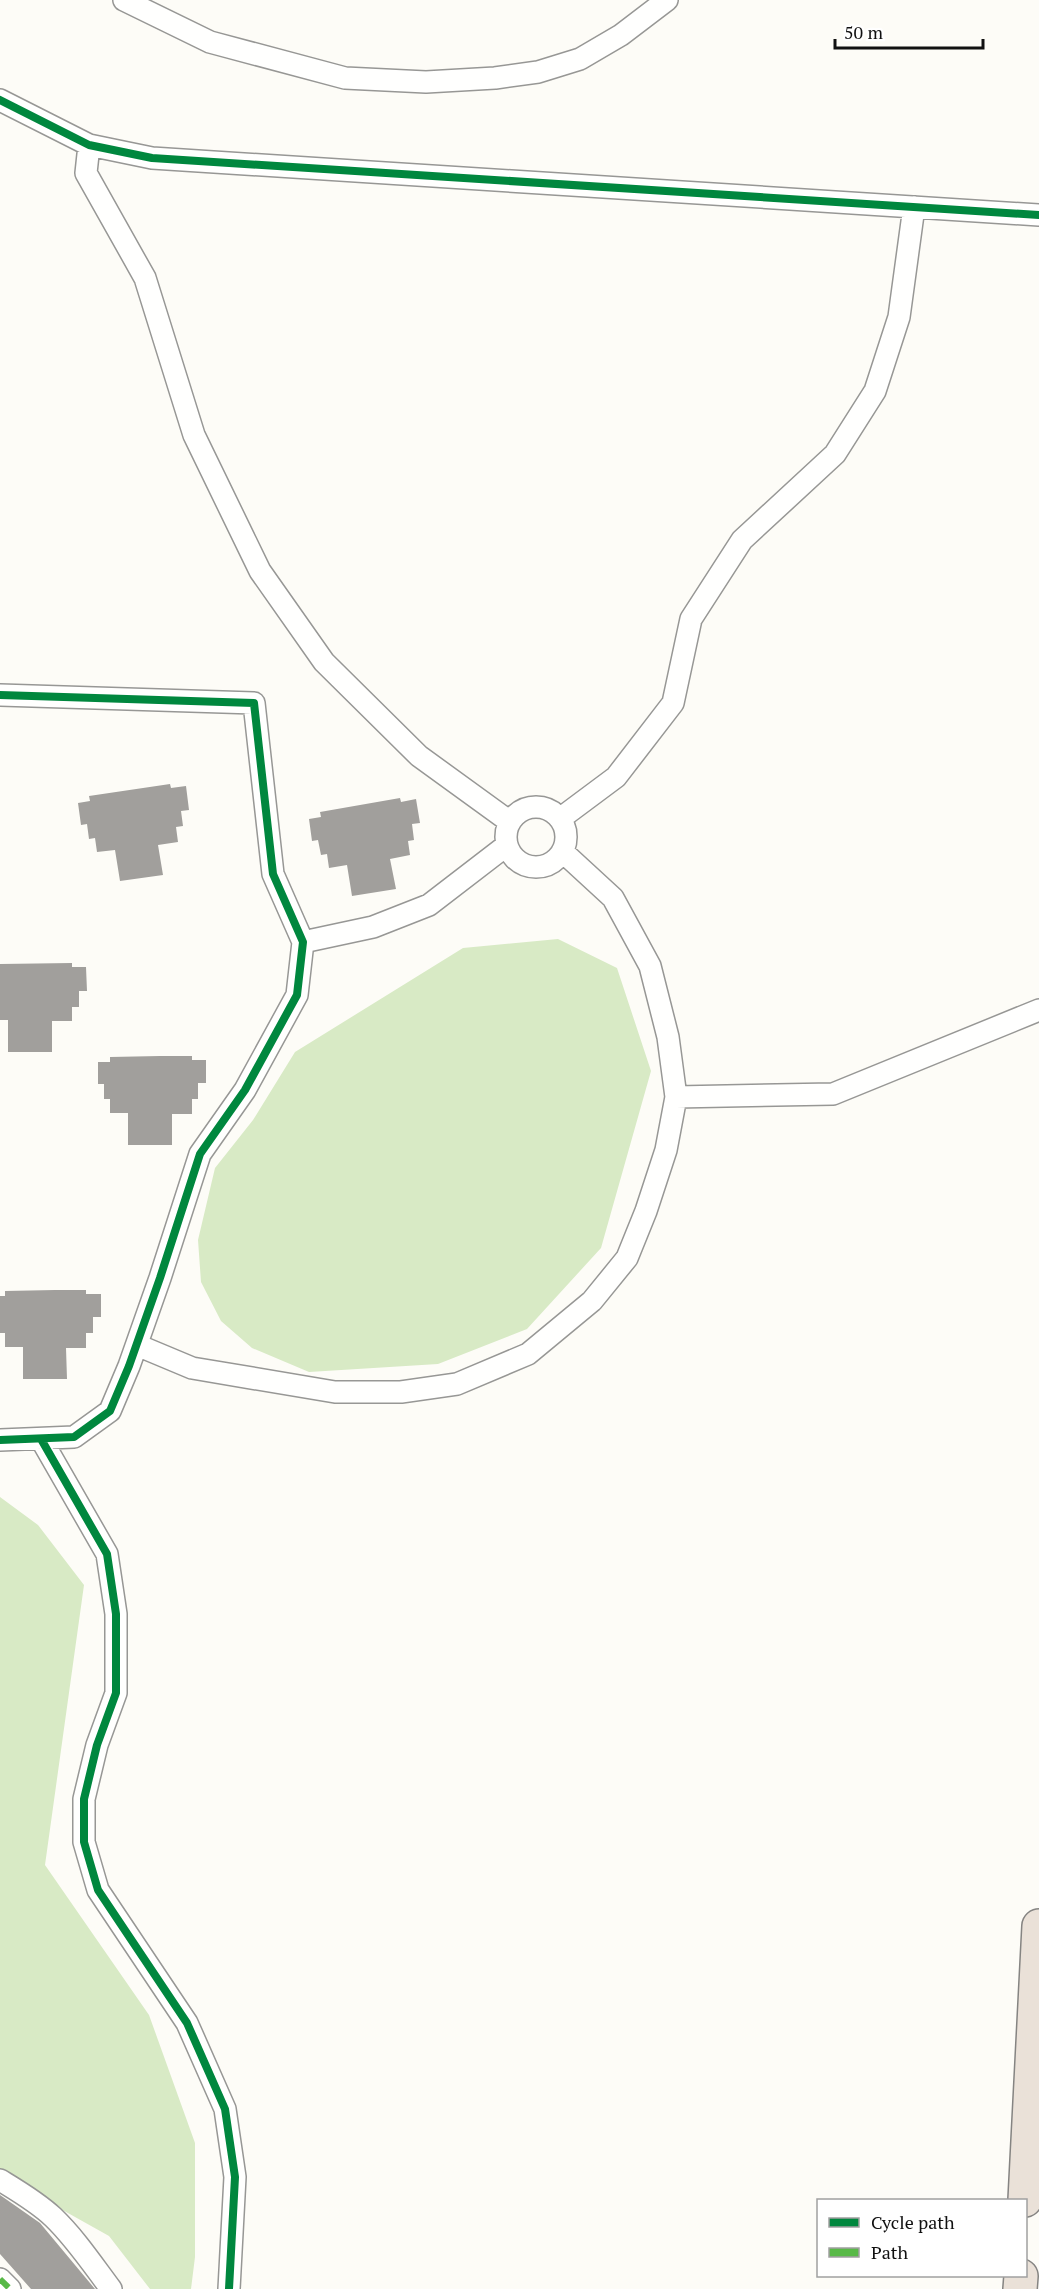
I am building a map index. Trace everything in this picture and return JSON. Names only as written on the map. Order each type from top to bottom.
[{"type":"highway","points":[[1025,2199],[1039,1926]]},
{"type":"street","points":[[124,0],[210,42],[345,78],[426,82],[495,78],[538,72],[580,59],[621,35],[667,0]]},
{"type":"street","points":[[0,100],[89,145],[152,158],[1039,215]]},
{"type":"street","points":[[89,145],[86,173],[145,278],[194,435],[260,571],[324,662],[419,756],[510,822]]},
{"type":"street","points":[[561,819],[616,777],[673,703],[691,619],[742,540],[836,454],[875,391],[899,317],[914,207]]},
{"type":"street","points":[[0,695],[254,703],[273,874],[303,942],[297,995],[245,1090],[200,1154],[137,1345],[110,1411],[74,1437],[0,1440]]},
{"type":"street","points":[[540,807],[552,811],[561,819],[566,829],[567,841],[563,852],[555,862],[544,867],[532,867],[521,864],[512,856],[507,845],[506,833],[510,822],[518,813],[528,808],[540,807]]},
{"type":"street","points":[[303,942],[373,927],[429,905],[507,845]]},
{"type":"street","points":[[137,1345],[192,1368],[335,1392],[401,1392],[457,1384],[528,1354],[592,1301],[627,1258],[646,1211],[666,1150],[676,1097],[669,1037],[650,966],[613,898],[563,852]]},
{"type":"street","points":[[676,1097],[833,1094],[1039,1010]]},
{"type":"street","points":[[41,1439],[107,1554],[116,1614],[116,1693],[97,1745],[84,1799],[84,1842],[98,1890],[187,2023],[225,2109],[235,2177],[229,2289]]},
{"type":"street","points":[[0,2180],[54,2217],[73,2238],[111,2289]]},
{"type":"street","points":[[0,2278],[10,2289]]},
{"type":"green space","points":[[558,939],[617,968],[651,1071],[601,1248],[527,1329],[438,1364],[309,1372],[252,1348],[221,1321],[201,1282],[198,1240],[215,1168],[253,1120],[295,1052],[463,948]]},
{"type":"green space","points":[[0,1497],[38,1525],[84,1585],[45,1865],[149,2015],[195,2143],[195,2257],[191,2289],[150,2289],[109,2236],[0,2175]]},
{"type":"building","points":[[170,784],[171,788],[186,786],[189,810],[181,811],[183,826],[176,827],[178,842],[158,845],[163,875],[120,881],[115,850],[97,852],[95,838],[89,839],[87,824],[81,825],[78,803],[90,801],[89,796]]},
{"type":"building","points":[[400,798],[401,802],[416,799],[420,823],[412,824],[414,840],[408,841],[410,855],[390,859],[396,889],[352,896],[347,865],[329,868],[327,854],[321,855],[318,840],[312,841],[309,819],[321,817],[320,812]]},
{"type":"building","points":[[72,963],[72,967],[86,967],[87,991],[79,991],[79,1007],[72,1007],[72,1021],[52,1021],[52,1052],[8,1052],[8,1020],[0,1020],[0,964]]},
{"type":"building","points":[[192,1056],[192,1060],[206,1060],[206,1083],[198,1083],[198,1099],[192,1099],[192,1114],[172,1114],[172,1145],[128,1145],[128,1113],[110,1113],[110,1099],[104,1099],[104,1084],[98,1084],[98,1062],[110,1062],[110,1057]]},
{"type":"building","points":[[86,1290],[86,1294],[101,1294],[101,1317],[93,1317],[93,1333],[86,1333],[86,1348],[66,1348],[67,1379],[23,1379],[23,1347],[5,1347],[5,1333],[0,1333],[0,1296],[5,1296],[5,1291]]},
{"type":"building","points":[[0,2195],[40,2223],[95,2289],[31,2289],[0,2254]]},
{"type":"marked path","points":[[0,2279],[10,2289]]},
{"type":"cycle path","points":[[0,100],[89,145],[152,158],[1039,215]]},
{"type":"cycle path","points":[[0,695],[254,703],[273,874],[303,942],[297,995],[245,1090],[200,1154],[160,1278],[129,1366],[110,1411],[74,1437],[0,1440]]},
{"type":"cycle path","points":[[41,1439],[107,1554],[116,1614],[116,1693],[97,1745],[84,1799],[84,1842],[98,1890],[187,2023],[225,2109],[235,2177],[229,2289]]}]
